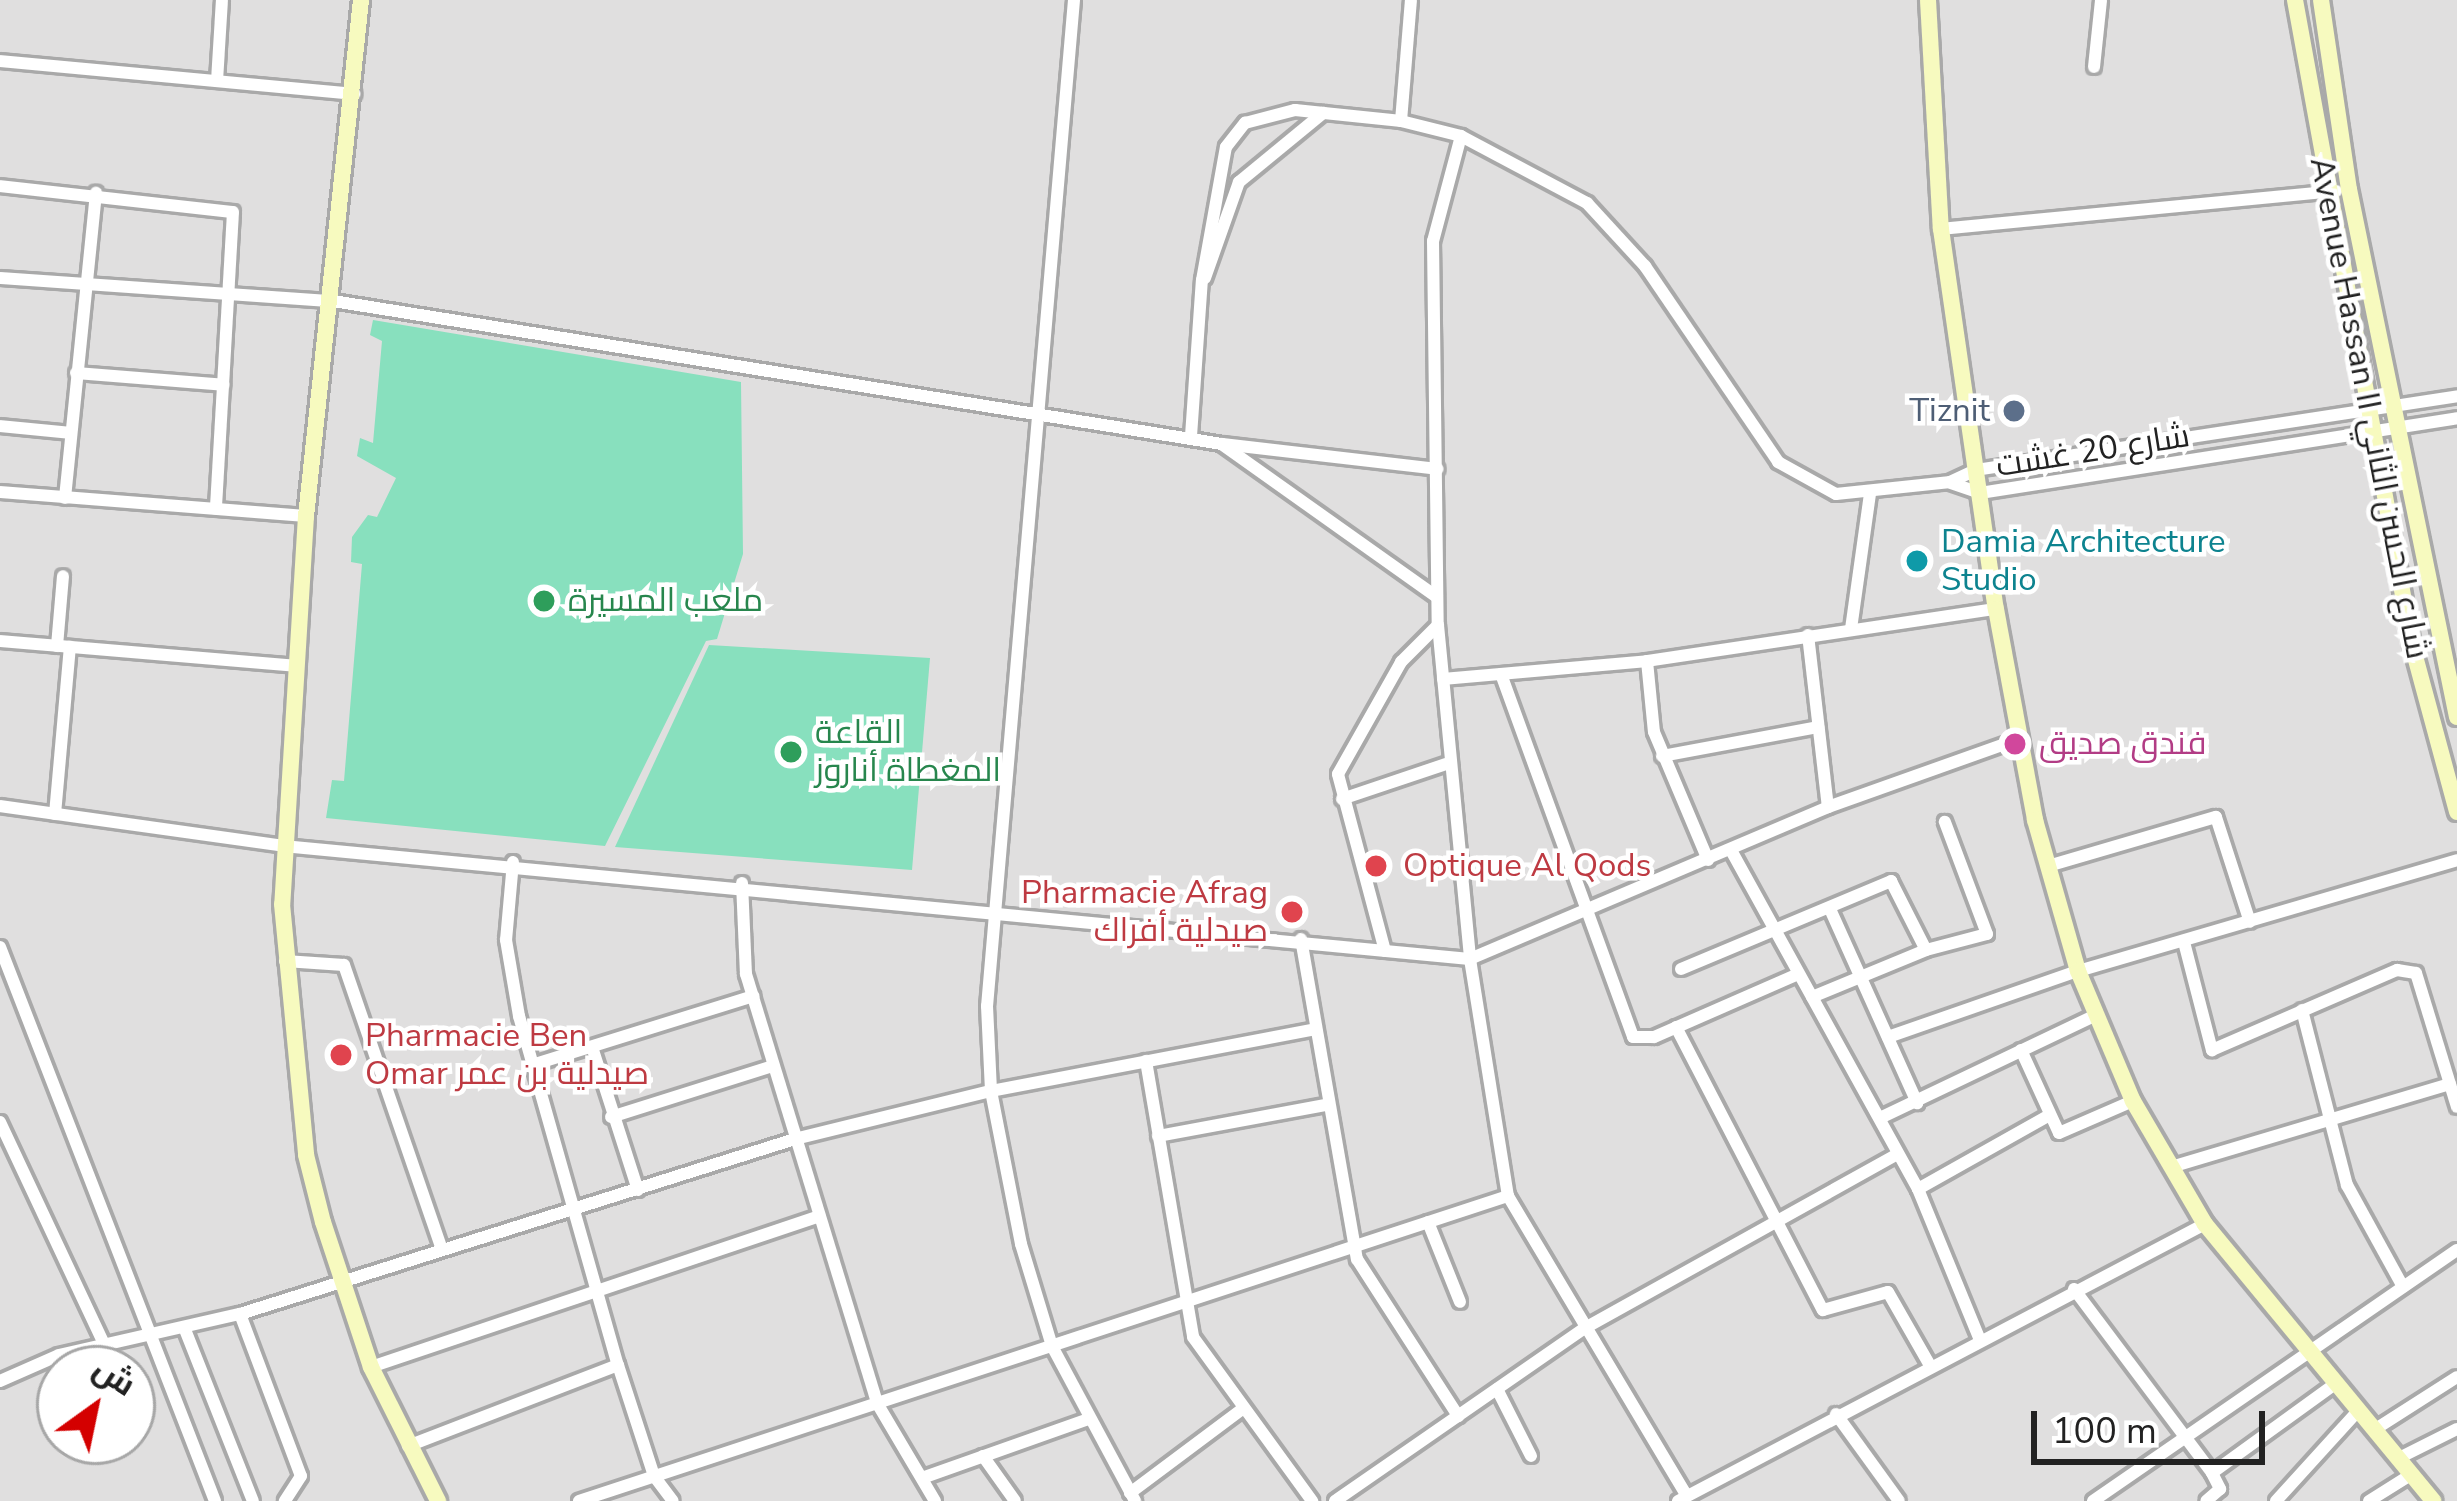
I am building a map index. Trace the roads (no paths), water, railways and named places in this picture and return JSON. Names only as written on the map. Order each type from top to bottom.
[{"type":"street","points":[[217,81],[222,0]]},
{"type":"street","points":[[361,0],[333,301],[306,516],[283,846],[285,962],[306,1154],[340,1283],[371,1367],[438,1501]]},
{"type":"street","points":[[1075,0],[1034,409],[993,909],[991,1091],[1052,1346],[1086,1420],[1132,1497],[1240,1410]]},
{"type":"street","points":[[1401,121],[1411,0]]},
{"type":"street","points":[[1928,0],[1941,229],[1996,609],[2019,739],[2078,971],[2133,1101],[2205,1224],[2433,1501]]},
{"type":"street","points":[[2094,67],[2101,0]]},
{"type":"street","name":"Avenue Hassan II شارع الحسن الثاني","points":[[2295,0],[2365,409],[2412,645],[2457,812]]},
{"type":"street","name":"Avenue Hassan II شارع الحسن الثاني","points":[[2321,0],[2349,189],[2436,641],[2456,712]]},
{"type":"street","points":[[0,61],[354,94]]},
{"type":"street","points":[[1191,436],[1202,280],[1226,146],[1245,123],[1324,112],[1401,121],[1461,136],[1569,190],[1610,224],[1778,462],[1817,488],[1870,494],[1950,482],[1980,493],[2457,418]]},
{"type":"street","points":[[1202,280],[1213,269],[1234,190],[1268,151],[1324,112]]},
{"type":"street","points":[[2314,117],[2338,116]]},
{"type":"street","points":[[1461,136],[1433,241],[1438,626],[1447,764],[1470,958],[1508,1196],[1682,1498],[1929,1364],[2205,1224]]},
{"type":"street","points":[[1219,183],[1234,190]]},
{"type":"street","points":[[0,186],[97,193],[232,212],[232,295],[216,509]]},
{"type":"street","points":[[1941,229],[2349,189]]},
{"type":"street","points":[[65,498],[97,193]]},
{"type":"street","points":[[0,278],[333,301],[1034,409],[1222,444],[1438,469]]},
{"type":"street","points":[[76,373],[224,385]]},
{"type":"street","name":"شارع 20 غشت","points":[[1950,482],[1976,470],[2457,396]]},
{"type":"street","points":[[0,426],[71,433]]},
{"type":"street","name":"شارع 20 غشت","points":[[2211,432],[2213,455]]},
{"type":"street","points":[[1222,444],[1437,597]]},
{"type":"street","points":[[0,493],[306,516]]},
{"type":"street","points":[[1851,629],[1870,494]]},
{"type":"street","points":[[55,814],[63,576]]},
{"type":"street","points":[[1443,679],[1646,661],[1996,609]]},
{"type":"street","points":[[1385,952],[1342,799],[1342,764],[1400,662],[1438,626]]},
{"type":"street","points":[[1808,635],[1828,807]]},
{"type":"street","points":[[0,641],[295,666]]},
{"type":"street","points":[[2412,645],[2436,641]]},
{"type":"street","points":[[1646,661],[1662,756],[1708,860]]},
{"type":"street","points":[[1501,674],[1584,911],[1634,1037],[1676,1027],[1798,974]]},
{"type":"street","points":[[2430,712],[2456,712]]},
{"type":"street","points":[[1662,756],[1817,727]]},
{"type":"street","points":[[0,806],[283,846],[513,862],[1470,958],[1732,852],[1828,807],[2019,739]]},
{"type":"street","points":[[1342,799],[1447,764]]},
{"type":"street","points":[[2048,866],[2216,818],[2250,922]]},
{"type":"street","points":[[1812,997],[1861,974],[1988,930],[1945,822]]},
{"type":"street","points":[[1732,852],[1918,1189],[1980,1340]]},
{"type":"street","points":[[1888,1037],[2078,971],[2457,860]]},
{"type":"street","points":[[513,862],[506,940],[532,1065],[654,1477],[673,1501]]},
{"type":"street","points":[[1681,969],[1776,935],[1894,882],[1926,950]]},
{"type":"street","points":[[742,884],[742,947],[753,996],[877,1403],[935,1501]]},
{"type":"street","points":[[1830,909],[1917,1102]]},
{"type":"street","points":[[1301,939],[1312,1030],[1353,1247],[1389,1318],[1458,1416]]},
{"type":"street","points":[[2184,942],[2212,1050],[2397,970],[2416,973],[2457,1107]]},
{"type":"street","points":[[0,946],[153,1330],[215,1501]]},
{"type":"street","points":[[285,962],[344,965],[442,1250]]},
{"type":"street","points":[[532,1065],[593,1050],[753,996]]},
{"type":"street","points":[[2302,1010],[2353,1200],[2403,1287]]},
{"type":"street","points":[[1880,1118],[2094,1016]]},
{"type":"street","points":[[1676,1027],[1774,1225],[1823,1310],[1888,1292],[1929,1364]]},
{"type":"street","points":[[0,1381],[103,1342],[240,1314],[795,1139],[991,1091],[1312,1030]]},
{"type":"street","points":[[593,1050],[611,1118],[638,1190]]},
{"type":"street","points":[[2021,1050],[2062,1134],[2133,1101]]},
{"type":"street","points":[[1146,1061],[1185,1302],[1199,1350],[1312,1501]]},
{"type":"street","points":[[611,1118],[773,1066]]},
{"type":"street","points":[[2171,1167],[2450,1084]]},
{"type":"street","points":[[1158,1136],[1326,1105]]},
{"type":"street","points":[[1918,1189],[2050,1115]]},
{"type":"street","points":[[0,1122],[103,1342]]},
{"type":"street","points":[[1342,1499],[1585,1328],[1897,1154]]},
{"type":"street","points":[[579,1501],[1508,1196]]},
{"type":"street","points":[[371,1367],[819,1216]]},
{"type":"street","points":[[1428,1222],[1460,1302]]},
{"type":"street","points":[[2092,1501],[2457,1250]]},
{"type":"street","points":[[2074,1289],[2212,1473],[2219,1489],[2206,1501]]},
{"type":"street","points":[[240,1314],[301,1476],[286,1501]]},
{"type":"street","points":[[184,1327],[253,1501]]},
{"type":"street","points":[[408,1446],[618,1365]]},
{"type":"street","points":[[2374,1430],[2457,1377]]},
{"type":"street","points":[[2212,1473],[2335,1384]]},
{"type":"street","points":[[1497,1389],[1531,1456]]},
{"type":"street","points":[[2276,1501],[2358,1411]]},
{"type":"street","points":[[1836,1414],[1899,1501]]},
{"type":"street","points":[[922,1478],[1086,1420]]},
{"type":"street","points":[[2399,1458],[2457,1429]]},
{"type":"street","points":[[983,1456],[1016,1501]]},
{"type":"street","points":[[2369,1501],[2412,1474]]},
{"type":"place","name":"Tiznit","points":[[2014,411]]},
{"type":"place","name":"Damia Architecture Studio","points":[[1917,561]]},
{"type":"place","name":"ملعب المسيرة","points":[[544,601]]},
{"type":"place","name":"فندق صديق","points":[[2015,744]]},
{"type":"place","name":"القاعة المغطاة أناروز","points":[[791,752]]},
{"type":"place","name":"Optique Al Qods","points":[[1376,866]]},
{"type":"place","name":"Pharmacie Afrag صيدلية أفراك","points":[[1292,912]]},
{"type":"place","name":"Pharmacie Ben Omar صيدلية بن عمر","points":[[341,1055]]}]
